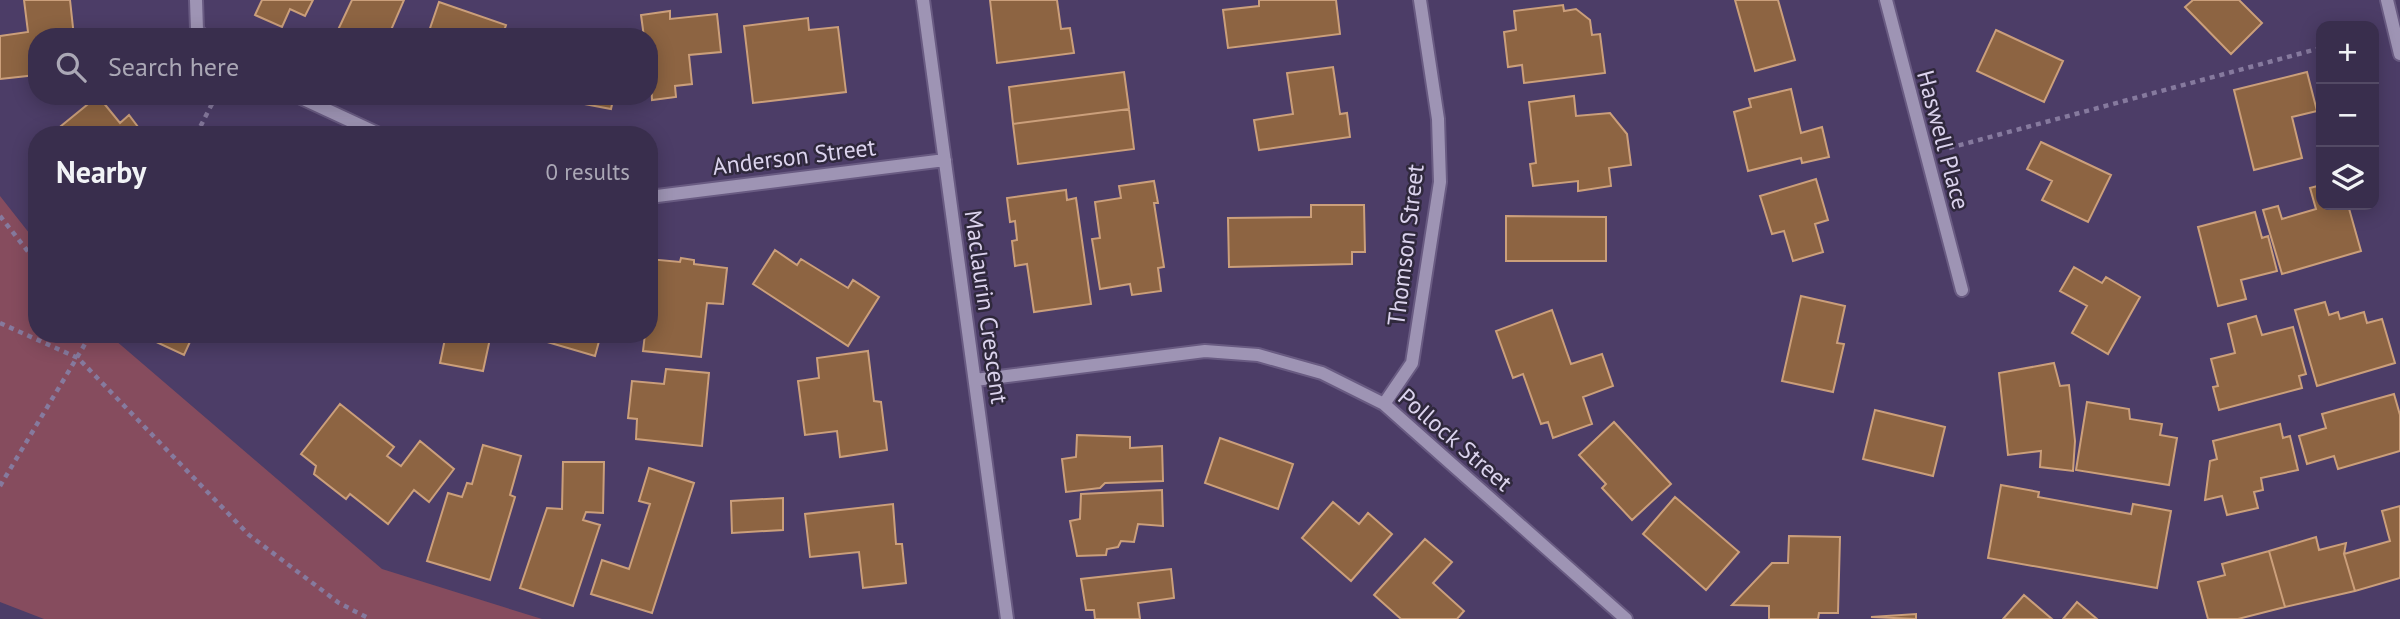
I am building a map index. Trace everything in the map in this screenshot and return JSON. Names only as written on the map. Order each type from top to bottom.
[{"type":"street","points":[[196,0],[197,28]]},
{"type":"street","name":"Maclaurin Crescent","points":[[923,0],[1007,619]]},
{"type":"street","name":"Thomson Street","points":[[1384,404],[1412,363],[1440,182],[1438,119],[1420,0]]},
{"type":"street","name":"Haswell Place","points":[[1886,0],[1962,290]]},
{"type":"street","points":[[2386,0],[2400,54]]},
{"type":"street","points":[[316,105],[362,126]]},
{"type":"street","name":"Anderson Street","points":[[658,196],[945,160]]},
{"type":"street","name":"Pollock Street","points":[[975,380],[1205,351],[1258,355],[1322,373],[1384,404],[1626,619]]},
{"type":"path","points":[[1925,155],[2316,49]]},
{"type":"path","points":[[201,126],[211,105]]},
{"type":"path","points":[[0,216],[28,252]]},
{"type":"path","points":[[0,323],[28,336]]},
{"type":"path","points":[[45,343],[78,358],[249,535],[339,603],[370,619]]},
{"type":"path","points":[[0,486],[86,343]]},
{"type":"shaded area","points":[[0,196],[28,232],[28,343],[118,343],[382,569],[542,619],[44,619],[0,602]]},
{"type":"building","points":[[24,0],[70,0],[73,28],[28,28],[28,32]]},
{"type":"building","points":[[262,0],[313,0],[305,16],[290,9],[282,27],[255,15]]},
{"type":"building","points":[[352,0],[404,0],[392,28],[339,28]]},
{"type":"building","points":[[990,0],[1057,0],[1061,29],[1070,28],[1074,53],[997,63]]},
{"type":"building","points":[[1259,0],[1336,0],[1340,34],[1228,48],[1223,10],[1259,6]]},
{"type":"building","points":[[1735,0],[1778,0],[1795,60],[1755,71]]},
{"type":"building","points":[[2193,0],[2239,0],[2262,23],[2231,54],[2185,7]]},
{"type":"building","points":[[439,2],[506,25],[505,28],[430,28]]},
{"type":"building","points":[[1563,5],[1564,11],[1576,9],[1590,20],[1592,35],[1600,34],[1605,73],[1524,83],[1522,65],[1508,67],[1504,32],[1516,30],[1514,11]]},
{"type":"building","points":[[670,11],[670,19],[717,14],[721,52],[689,55],[692,84],[675,86],[676,97],[658,99],[658,28],[643,28],[641,15]]},
{"type":"building","points":[[808,18],[809,30],[838,27],[846,92],[753,103],[744,26]]},
{"type":"building","points":[[1996,30],[2063,61],[2044,102],[1977,71]]},
{"type":"building","points":[[28,32],[28,76],[0,79],[0,36]]},
{"type":"building","points":[[1333,67],[1340,114],[1347,113],[1350,137],[1259,150],[1254,120],[1293,114],[1287,73]]},
{"type":"building","points":[[1124,72],[1129,109],[1013,124],[1009,87]]},
{"type":"building","points":[[2307,72],[2316,111],[2292,117],[2302,158],[2254,170],[2234,90]]},
{"type":"building","points":[[1791,89],[1801,133],[1822,127],[1829,157],[1802,163],[1801,158],[1748,171],[1734,112],[1751,107],[1749,99]]},
{"type":"building","points":[[1574,96],[1576,116],[1610,113],[1627,134],[1631,165],[1609,168],[1611,186],[1578,191],[1578,181],[1533,186],[1530,164],[1536,163],[1529,102]]},
{"type":"building","points":[[87,105],[105,105],[120,123],[129,115],[137,126],[61,126]]},
{"type":"building","points":[[589,105],[612,105],[611,109]]},
{"type":"building","points":[[1129,109],[1134,149],[1018,164],[1013,124]]},
{"type":"building","points":[[2041,142],[2111,175],[2088,222],[2042,200],[2052,181],[2027,169]]},
{"type":"building","points":[[1816,179],[1828,220],[1815,224],[1823,252],[1793,261],[1784,231],[1772,234],[1760,196]]},
{"type":"building","points":[[1154,181],[1158,203],[1154,203],[1164,267],[1158,268],[1161,291],[1132,295],[1130,284],[1100,289],[1092,239],[1100,238],[1095,202],[1121,198],[1119,186]]},
{"type":"building","points":[[2316,186],[2316,209],[2310,188]]},
{"type":"building","points":[[1066,190],[1067,200],[1076,198],[1091,304],[1034,312],[1027,264],[1015,266],[1012,241],[1017,240],[1015,221],[1010,222],[1007,198]]},
{"type":"building","points":[[1311,205],[1364,205],[1365,252],[1352,252],[1352,264],[1229,267],[1228,218],[1311,217]]},
{"type":"building","points":[[2278,206],[2282,219],[2316,209],[2349,210],[2361,251],[2282,274],[2263,210]]},
{"type":"building","points":[[2255,212],[2262,238],[2268,236],[2277,271],[2241,280],[2246,299],[2218,306],[2198,227]]},
{"type":"building","points":[[1506,216],[1606,217],[1606,261],[1506,261]]},
{"type":"building","points":[[775,250],[797,265],[801,259],[848,288],[853,280],[879,297],[848,346],[753,284]]},
{"type":"building","points":[[681,258],[694,260],[694,264],[727,268],[723,304],[707,303],[701,357],[643,351],[644,343],[658,343],[658,260],[680,262]]},
{"type":"building","points":[[2074,267],[2102,283],[2106,277],[2140,297],[2108,354],[2072,333],[2087,306],[2060,291]]},
{"type":"building","points":[[1801,296],[1845,306],[1837,343],[1844,344],[1833,392],[1782,381]]},
{"type":"building","points":[[2325,302],[2329,315],[2338,312],[2340,319],[2364,312],[2367,323],[2382,319],[2395,363],[2317,386],[2295,310]]},
{"type":"building","points":[[1552,310],[1571,364],[1602,354],[1613,386],[1583,397],[1592,424],[1553,438],[1548,422],[1541,424],[1523,374],[1513,378],[1496,331]]},
{"type":"building","points":[[2256,316],[2262,335],[2293,327],[2306,374],[2299,376],[2302,388],[2219,410],[2213,387],[2218,386],[2211,359],[2235,353],[2228,324]]},
{"type":"building","points":[[158,343],[189,343],[184,355]]},
{"type":"building","points":[[444,343],[489,343],[483,371],[440,363]]},
{"type":"building","points":[[551,343],[599,343],[595,356]]},
{"type":"building","points":[[868,351],[874,401],[881,402],[887,450],[840,457],[837,431],[805,435],[798,381],[819,378],[817,358]]},
{"type":"building","points":[[2054,363],[2060,386],[2069,385],[2075,441],[2073,471],[2040,467],[2041,451],[2008,455],[1999,373]]},
{"type":"building","points":[[666,369],[709,373],[702,446],[636,439],[637,419],[628,418],[632,381],[664,384]]},
{"type":"building","points":[[2394,394],[2400,415],[2400,451],[2338,469],[2334,456],[2307,464],[2299,436],[2326,428],[2322,414]]},
{"type":"building","points":[[2087,402],[2129,409],[2130,419],[2162,424],[2160,435],[2177,438],[2169,485],[2076,470]]},
{"type":"building","points":[[340,404],[394,447],[387,456],[401,466],[420,441],[454,469],[429,502],[414,490],[388,524],[350,494],[346,499],[314,474],[316,466],[301,454]]},
{"type":"building","points":[[1875,410],[1945,427],[1933,476],[1863,459]]},
{"type":"building","points":[[1614,422],[1671,484],[1632,520],[1602,488],[1606,484],[1579,455]]},
{"type":"building","points":[[2280,424],[2283,438],[2290,436],[2298,470],[2261,478],[2263,490],[2254,492],[2258,508],[2227,515],[2222,496],[2205,500],[2210,461],[2217,459],[2213,441]]},
{"type":"building","points":[[1077,435],[1130,437],[1130,448],[1162,446],[1163,481],[1105,483],[1100,488],[1066,492],[1062,459],[1076,457]]},
{"type":"building","points":[[1220,438],[1293,464],[1278,509],[1205,483]]},
{"type":"building","points":[[483,445],[521,456],[510,495],[515,497],[490,580],[427,561],[448,493],[462,497],[467,483],[472,484]]},
{"type":"building","points":[[563,462],[604,462],[603,513],[586,512],[583,520],[600,525],[573,606],[520,588],[547,508],[562,509]]},
{"type":"building","points":[[649,468],[694,483],[652,613],[591,594],[602,560],[629,569],[650,504],[639,501]]},
{"type":"building","points":[[2001,485],[2039,492],[2038,497],[2131,514],[2133,504],[2171,511],[2157,588],[1988,558]]},
{"type":"building","points":[[1162,490],[1163,526],[1138,524],[1134,542],[1121,541],[1118,547],[1107,549],[1106,555],[1077,556],[1070,521],[1080,519],[1081,494]]},
{"type":"building","points":[[1675,497],[1739,552],[1706,590],[1643,534]]},
{"type":"building","points":[[783,498],[783,530],[732,533],[731,501]]},
{"type":"building","points":[[1333,502],[1359,524],[1368,513],[1392,534],[1351,581],[1302,538]]},
{"type":"building","points":[[893,504],[896,544],[902,544],[906,583],[863,588],[859,552],[810,557],[805,514]]},
{"type":"building","points":[[2400,506],[2400,578],[2355,591],[2344,554],[2390,541],[2382,511]]},
{"type":"building","points":[[1789,536],[1840,537],[1838,613],[1819,613],[1818,619],[1769,619],[1769,606],[1732,605],[1772,563],[1788,563]]},
{"type":"building","points":[[2316,537],[2319,550],[2346,543],[2344,554],[2355,591],[2285,607],[2269,551]]},
{"type":"building","points":[[1425,539],[1452,562],[1433,583],[1464,611],[1457,619],[1401,619],[1374,595]]},
{"type":"building","points":[[2269,551],[2285,607],[2238,619],[2208,619],[2198,582],[2225,575],[2222,564]]},
{"type":"building","points":[[1171,569],[1174,598],[1138,603],[1140,619],[1095,619],[1094,610],[1086,610],[1081,579]]},
{"type":"building","points":[[2024,595],[2052,619],[2003,619]]},
{"type":"building","points":[[2077,602],[2097,619],[2063,619]]},
{"type":"building","points":[[1916,614],[1916,619],[1871,617]]}]
